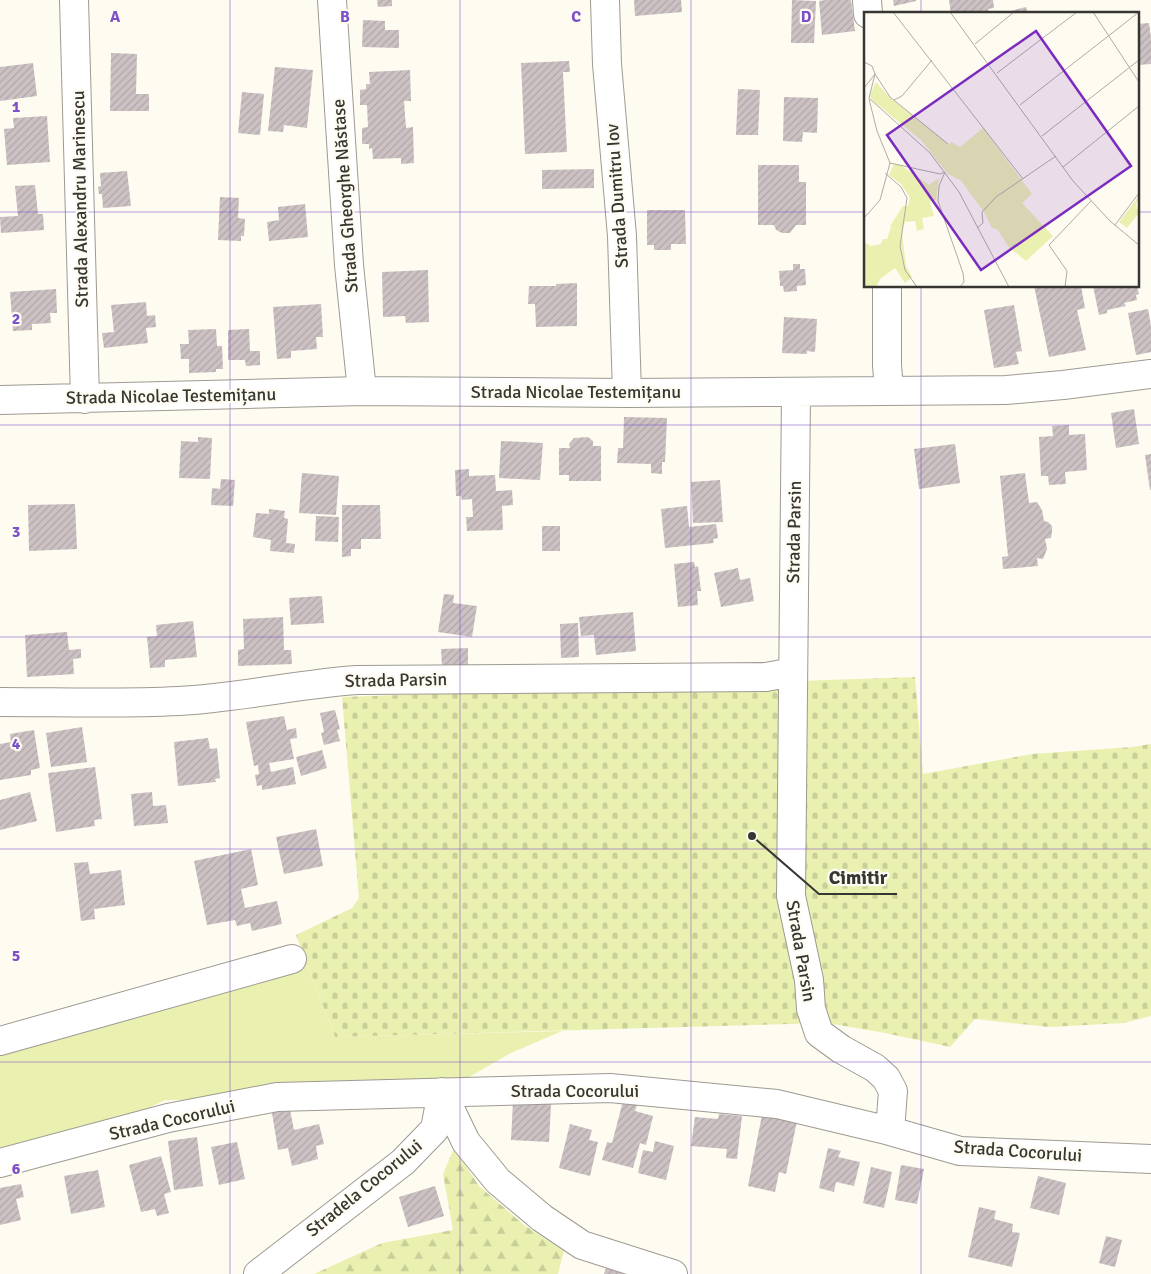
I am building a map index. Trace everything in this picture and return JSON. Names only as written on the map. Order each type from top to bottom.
[{"type":"street","name":"Strada Alexandru Marinescu","points":[[74,0],[85,399]]},
{"type":"street","name":"Strada Gheorghe Năstase","points":[[332,0],[349,265],[362,391]]},
{"type":"street","name":"Strada Dumitru Iov","points":[[604,0],[607,64],[622,236],[626,393]]},
{"type":"street","points":[[887,288],[889,391]]},
{"type":"street","name":"Strada Nicolae Testemițanu","points":[[0,400],[362,391],[626,393],[1006,390],[1151,374]]},
{"type":"street","name":"Strada Parsin","points":[[796,392],[791,896],[809,980],[811,1009],[819,1033],[841,1049],[876,1068],[886,1078],[894,1091],[890,1131]]},
{"type":"street","name":"Strada Parsin","points":[[0,702],[180,701],[324,682],[357,680],[766,677],[793,672]]},
{"type":"street","points":[[0,1041],[292,959]]},
{"type":"street","name":"Strada Cocorului","points":[[0,1163],[168,1118],[277,1097],[610,1088],[777,1104],[890,1131],[960,1151],[1151,1159]]},
{"type":"street","points":[[442,1092],[466,1142],[498,1181],[542,1218],[582,1245],[673,1274]]},
{"type":"street","name":"Stradela Cocorului","points":[[258,1274],[402,1162],[435,1129],[442,1092]]},
{"type":"green space","points":[[915,677],[923,774],[1032,754],[1151,744],[1151,1016],[1124,1023],[1049,1027],[975,1019],[950,1047],[827,1023],[335,1037],[296,935],[352,908],[359,898],[342,697]]},
{"type":"green space","points":[[305,959],[335,1037],[562,1031],[511,1053],[464,1080],[201,1100],[165,1100],[134,1115],[0,1160],[0,1044]]},
{"type":"green space","points":[[454,1148],[479,1186],[524,1225],[564,1251],[558,1274],[314,1274],[382,1243],[453,1230],[443,1174]]},
{"type":"building","points":[[377,0],[392,0],[392,6],[378,7]]},
{"type":"building","points":[[634,0],[681,0],[682,12],[635,16]]},
{"type":"building","points":[[792,0],[816,1],[814,43],[791,43]]},
{"type":"building","points":[[851,0],[855,31],[822,35],[819,1]]},
{"type":"building","points":[[893,0],[916,0],[916,1],[894,6]]},
{"type":"building","points":[[949,0],[993,0],[994,8],[988,9],[989,12],[951,12]]},
{"type":"building","points":[[1026,7],[1027,12],[1007,12]]},
{"type":"building","points":[[363,20],[385,21],[385,30],[399,30],[399,48],[362,47]]},
{"type":"building","points":[[1149,23],[1151,64],[1138,65],[1138,24]]},
{"type":"building","points":[[111,53],[137,54],[136,94],[149,94],[149,111],[110,111]]},
{"type":"building","points":[[569,61],[570,72],[563,72],[567,152],[525,154],[521,63]]},
{"type":"building","points":[[33,63],[37,96],[0,101],[0,67]]},
{"type":"building","points":[[275,67],[313,70],[307,128],[284,125],[283,132],[268,131]]},
{"type":"building","points":[[410,70],[411,101],[404,101],[406,128],[413,127],[414,163],[401,164],[401,158],[373,159],[372,148],[369,149],[369,144],[362,144],[362,128],[368,127],[367,105],[360,105],[360,90],[366,89],[366,84],[370,84],[369,72]]},
{"type":"building","points":[[738,89],[760,90],[758,135],[736,135]]},
{"type":"building","points":[[242,92],[264,94],[260,135],[238,133]]},
{"type":"building","points":[[784,97],[818,98],[817,133],[803,132],[802,142],[783,141]]},
{"type":"building","points":[[47,116],[50,162],[7,165],[4,129],[14,128],[13,118]]},
{"type":"building","points":[[758,165],[799,165],[799,182],[806,182],[806,225],[796,225],[790,233],[782,233],[776,230],[774,225],[758,225]]},
{"type":"building","points":[[594,169],[594,188],[542,189],[542,170]]},
{"type":"building","points":[[127,171],[131,206],[103,208],[102,194],[99,194],[98,187],[101,186],[100,173]]},
{"type":"building","points":[[35,185],[38,214],[43,214],[44,230],[1,233],[0,217],[18,216],[15,186]]},
{"type":"building","points":[[220,197],[239,198],[238,218],[245,219],[244,236],[241,236],[241,241],[218,240]]},
{"type":"building","points":[[305,204],[308,237],[269,241],[267,222],[279,220],[278,207]]},
{"type":"building","points":[[647,210],[685,210],[686,244],[671,244],[671,250],[654,250],[654,245],[647,245]]},
{"type":"building","points":[[793,264],[800,264],[800,269],[805,269],[806,285],[797,286],[797,291],[784,292],[783,286],[780,286],[779,271],[793,270]]},
{"type":"building","points":[[428,270],[429,322],[406,323],[405,316],[383,317],[382,272]]},
{"type":"building","points":[[577,283],[577,326],[536,327],[535,304],[528,304],[529,286],[556,286],[556,284]]},
{"type":"building","points":[[1034,288],[1081,288],[1085,308],[1077,310],[1086,350],[1049,357]]},
{"type":"building","points":[[1093,288],[1138,288],[1139,294],[1136,295],[1137,300],[1124,303],[1126,306],[1107,310],[1107,313],[1099,315]]},
{"type":"building","points":[[56,289],[57,313],[50,313],[51,323],[32,324],[32,330],[13,331],[10,292]]},
{"type":"building","points":[[146,302],[147,316],[155,315],[156,327],[146,328],[148,343],[104,348],[102,333],[114,332],[111,305]]},
{"type":"building","points":[[321,304],[323,337],[316,337],[317,349],[291,351],[291,358],[277,359],[273,307]]},
{"type":"building","points":[[1014,305],[1022,351],[1016,352],[1019,364],[994,368],[984,310]]},
{"type":"building","points":[[1148,309],[1151,326],[1151,352],[1136,355],[1128,313]]},
{"type":"building","points":[[784,317],[817,319],[815,352],[807,351],[807,354],[782,353]]},
{"type":"building","points":[[216,329],[217,346],[222,346],[223,369],[216,369],[216,372],[189,373],[189,359],[181,359],[180,344],[189,344],[188,330]]},
{"type":"building","points":[[249,329],[250,351],[260,351],[260,365],[246,366],[245,360],[228,360],[228,330]]},
{"type":"building","points":[[1134,409],[1139,444],[1116,448],[1111,413]]},
{"type":"building","points":[[624,417],[667,418],[665,462],[662,462],[662,474],[651,473],[651,464],[617,463],[618,448],[623,448]]},
{"type":"building","points":[[1069,425],[1069,435],[1085,434],[1087,470],[1065,472],[1066,484],[1049,485],[1048,476],[1041,476],[1039,437],[1053,436],[1052,426]]},
{"type":"building","points":[[198,437],[212,438],[210,479],[179,478],[181,441],[198,442]]},
{"type":"building","points":[[588,437],[593,441],[593,446],[601,446],[601,481],[569,481],[569,475],[559,475],[559,448],[570,448],[569,444],[574,438]]},
{"type":"building","points":[[501,441],[543,443],[540,480],[499,478]]},
{"type":"building","points":[[955,444],[960,483],[919,489],[914,449]]},
{"type":"building","points":[[1151,454],[1151,490],[1150,490],[1145,455]]},
{"type":"building","points":[[469,469],[469,476],[495,475],[496,491],[512,490],[513,505],[502,506],[503,530],[467,531],[466,517],[473,517],[472,499],[462,500],[461,496],[456,496],[455,470]]},
{"type":"building","points":[[302,473],[339,476],[336,515],[299,513]]},
{"type":"building","points":[[1025,473],[1029,503],[1037,502],[1042,510],[1044,521],[1052,526],[1051,538],[1045,539],[1047,549],[1043,559],[1037,558],[1038,566],[1003,569],[1002,557],[1008,556],[1000,476]]},
{"type":"building","points":[[221,479],[235,480],[233,506],[211,505],[212,488],[220,489]]},
{"type":"building","points":[[720,480],[723,522],[693,523],[691,482]]},
{"type":"building","points":[[75,504],[77,549],[29,551],[28,505]]},
{"type":"building","points":[[342,505],[380,505],[381,539],[361,539],[361,549],[351,549],[351,556],[342,557]]},
{"type":"building","points":[[687,506],[689,527],[716,524],[718,538],[713,539],[714,543],[665,548],[661,509]]},
{"type":"building","points":[[269,509],[285,511],[284,518],[288,519],[286,543],[295,544],[294,553],[270,551],[271,540],[253,537],[256,513],[269,514]]},
{"type":"building","points":[[316,516],[339,517],[338,542],[315,541]]},
{"type":"building","points":[[542,526],[560,526],[560,551],[542,551]]},
{"type":"building","points":[[694,562],[695,567],[698,566],[701,591],[697,591],[698,605],[678,607],[674,564]]},
{"type":"building","points":[[738,568],[740,580],[750,578],[754,601],[721,607],[714,573]]},
{"type":"building","points":[[444,594],[454,595],[453,603],[477,606],[472,637],[438,632]]},
{"type":"building","points":[[322,596],[324,623],[291,625],[289,598]]},
{"type":"building","points":[[633,612],[636,651],[596,655],[594,635],[581,636],[579,617]]},
{"type":"building","points":[[283,617],[284,650],[291,650],[292,664],[238,666],[238,650],[244,649],[243,619]]},
{"type":"building","points":[[193,621],[197,657],[165,660],[165,667],[150,668],[147,637],[157,636],[156,625]]},
{"type":"building","points":[[578,623],[579,657],[561,658],[560,624]]},
{"type":"building","points":[[67,632],[69,650],[81,649],[81,658],[73,659],[74,674],[27,677],[25,635]]},
{"type":"building","points":[[468,648],[468,665],[442,666],[441,649]]},
{"type":"building","points":[[335,710],[340,729],[337,730],[340,741],[324,745],[321,733],[324,732],[320,713]]},
{"type":"building","points":[[284,716],[287,730],[296,728],[297,738],[290,739],[294,759],[269,763],[271,772],[293,767],[296,784],[262,790],[262,785],[257,786],[255,775],[259,774],[258,765],[254,766],[246,722]]},
{"type":"building","points":[[82,727],[87,762],[51,767],[46,733]]},
{"type":"building","points":[[34,730],[40,768],[31,770],[31,775],[0,780],[0,744],[11,742],[10,734]]},
{"type":"building","points":[[208,738],[210,749],[217,748],[220,778],[215,779],[216,782],[178,786],[174,742]]},
{"type":"building","points":[[322,750],[327,768],[301,776],[296,757]]},
{"type":"building","points":[[95,767],[102,819],[94,820],[95,826],[56,832],[48,773]]},
{"type":"building","points":[[30,792],[37,821],[0,830],[0,800]]},
{"type":"building","points":[[152,792],[153,806],[166,805],[168,823],[134,826],[131,794]]},
{"type":"building","points":[[316,829],[323,866],[284,874],[276,837]]},
{"type":"building","points":[[251,849],[258,885],[241,889],[245,908],[277,901],[282,924],[252,931],[250,923],[237,926],[235,920],[207,925],[194,861]]},
{"type":"building","points":[[88,862],[90,874],[121,870],[125,905],[94,909],[95,919],[81,921],[74,863]]},
{"type":"building","points":[[623,1101],[637,1105],[635,1111],[653,1116],[646,1145],[640,1143],[633,1168],[602,1160],[607,1142],[612,1143]]},
{"type":"building","points":[[513,1102],[551,1104],[549,1142],[511,1140]]},
{"type":"building","points":[[290,1110],[294,1130],[319,1124],[324,1144],[316,1146],[318,1159],[292,1166],[288,1148],[278,1150],[272,1113]]},
{"type":"building","points":[[719,1114],[742,1116],[737,1159],[726,1158],[727,1149],[691,1146],[695,1117],[718,1119]]},
{"type":"building","points":[[762,1115],[797,1121],[786,1174],[779,1172],[775,1192],[748,1186]]},
{"type":"building","points":[[570,1124],[592,1130],[589,1140],[598,1142],[590,1176],[559,1168]]},
{"type":"building","points":[[197,1137],[203,1186],[174,1190],[168,1141]]},
{"type":"building","points":[[655,1141],[674,1146],[666,1180],[638,1173],[643,1150],[653,1152]]},
{"type":"building","points":[[237,1142],[245,1179],[219,1185],[211,1147]]},
{"type":"building","points":[[828,1148],[841,1151],[838,1157],[860,1162],[854,1186],[836,1182],[834,1192],[819,1188]]},
{"type":"building","points":[[161,1156],[171,1192],[164,1194],[169,1213],[157,1216],[155,1209],[141,1212],[129,1165]]},
{"type":"building","points":[[901,1165],[924,1169],[917,1204],[895,1200]]},
{"type":"building","points":[[871,1167],[892,1172],[884,1208],[863,1203]]},
{"type":"building","points":[[98,1170],[105,1207],[71,1214],[64,1176]]},
{"type":"building","points":[[1038,1176],[1066,1183],[1059,1215],[1030,1208]]},
{"type":"building","points":[[21,1184],[24,1197],[16,1199],[21,1220],[0,1225],[0,1188]]},
{"type":"building","points":[[435,1186],[444,1216],[408,1227],[399,1197]]},
{"type":"building","points":[[979,1207],[996,1211],[994,1219],[1013,1224],[1012,1232],[1020,1233],[1012,1267],[968,1257]]},
{"type":"building","points":[[1106,1236],[1122,1240],[1115,1267],[1099,1263]]},
{"type":"building","points":[[606,1268],[625,1274],[604,1274]]},
{"type":"place","name":"Cimitir","points":[[752,836]]}]
